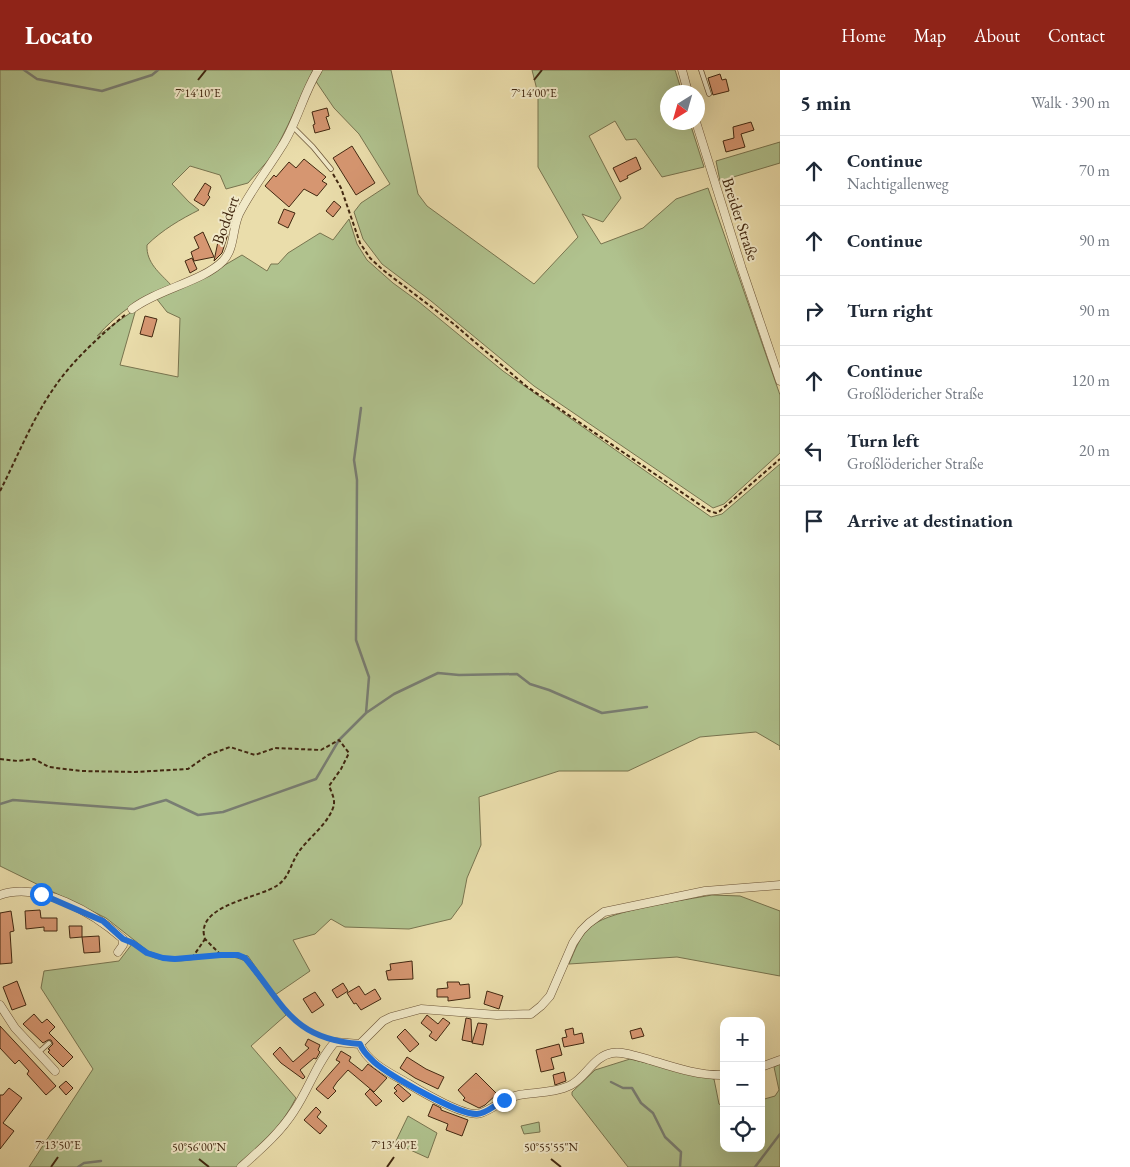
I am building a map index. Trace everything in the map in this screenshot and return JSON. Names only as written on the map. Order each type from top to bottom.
[{"type":"street","name":"Boddert","points":[[132,309],[152,296],[205,273],[224,259],[230,251],[239,214],[254,186],[283,146],[318,70]]},
{"type":"street","points":[[682,70],[686,85]]},
{"type":"street","name":"Breider Straße","points":[[699,130],[780,381]]},
{"type":"street","points":[[241,1167],[273,1138],[286,1123],[326,1052],[335,1042],[360,1044],[391,1017],[421,1009],[497,1015],[530,1014],[542,1006],[550,996],[581,931],[604,912],[705,891],[780,885]]},
{"type":"street","points":[[0,895],[18,891],[41,894],[103,921],[123,939],[123,945],[118,952]]},
{"type":"street","points":[[0,1005],[15,1028],[55,1071]]},
{"type":"street","points":[[360,1044],[366,1054],[376,1064],[410,1085],[443,1102],[474,1114],[480,1114],[510,1097],[549,1091],[571,1085],[598,1060],[613,1053],[630,1055],[701,1073],[720,1075]]},
{"type":"street","points":[[765,1066],[780,1060]]},
{"type":"lane","points":[[701,70],[709,94]]},
{"type":"lane","points":[[292,126],[331,169]]},
{"type":"lane","points":[[38,1053],[49,1043]]},
{"type":"path","points":[[331,169],[341,188],[360,243],[370,258],[383,270],[455,325],[526,386],[708,511],[716,513],[720,511],[780,459]]},
{"type":"path","points":[[0,491],[49,395],[70,368],[110,327],[132,309]]},
{"type":"path","points":[[0,759],[18,761],[34,759],[49,767],[81,772],[188,769],[208,755],[230,747],[254,755],[275,748],[321,750],[339,740],[349,753],[330,786],[334,807],[326,820],[299,851],[291,864],[287,877],[276,886],[261,893],[241,898],[222,908],[211,917],[204,926],[205,939],[192,958]]},
{"type":"path","points":[[123,939],[133,943],[147,953],[163,958],[221,955],[238,955],[245,958],[284,1009],[300,1024],[310,1031],[335,1042]]},
{"type":"path","points":[[205,939],[221,955]]},
{"type":"green space","points":[[0,70],[313,70],[273,155],[248,183],[226,189],[220,175],[190,166],[172,184],[199,210],[172,225],[147,245],[151,262],[171,285],[150,294],[131,306],[97,336],[136,309],[120,365],[178,377],[180,318],[167,312],[156,298],[206,276],[242,255],[267,271],[271,264],[278,264],[288,253],[320,233],[333,240],[349,219],[357,244],[367,260],[393,283],[503,371],[711,517],[722,514],[780,464],[780,746],[756,732],[700,737],[628,771],[559,771],[479,797],[481,845],[467,878],[462,904],[451,919],[409,929],[345,927],[331,919],[315,934],[293,940],[310,971],[275,995],[248,956],[233,953],[177,958],[162,956],[148,951],[106,918],[0,866]]},
{"type":"green space","points":[[321,70],[391,70],[418,194],[427,206],[534,284],[578,237],[538,167],[538,94],[532,70],[675,70],[680,85],[660,85],[660,130],[692,130],[704,167],[662,177],[636,139],[626,140],[615,121],[589,136],[621,198],[603,222],[582,214],[601,244],[643,228],[676,199],[708,188],[780,395],[780,453],[724,504],[713,508],[534,386],[431,301],[382,264],[363,239],[354,212],[361,203],[390,184],[359,134],[334,108],[315,80]]},
{"type":"green space","points":[[780,142],[780,163],[720,181],[716,161]]},
{"type":"green space","points":[[712,895],[740,896],[780,911],[780,976],[677,957],[569,964],[578,943],[585,933],[602,920],[632,910]]},
{"type":"green space","points":[[132,944],[152,957],[170,961],[225,956],[245,961],[286,1015],[251,1046],[296,1098],[277,1127],[237,1167],[29,1167],[93,1069],[41,988],[44,971],[119,961]]},
{"type":"green space","points":[[630,1059],[714,1079],[720,1105],[720,1152],[765,1152],[765,1099],[775,1096],[779,1090],[774,1067],[780,1064],[780,1167],[628,1167],[572,1095],[572,1092],[595,1070]]},
{"type":"green space","points":[[408,1116],[437,1133],[428,1158],[395,1143]]},
{"type":"green space","points":[[539,1122],[540,1132],[524,1134],[521,1126]]},
{"type":"building","points":[[720,74],[722,80],[726,79],[729,91],[713,95],[708,78]]},
{"type":"building","points":[[327,108],[329,116],[326,117],[330,129],[315,133],[312,112]]},
{"type":"building","points":[[751,122],[754,130],[741,134],[745,147],[726,152],[723,141],[734,138],[733,127]]},
{"type":"building","points":[[352,146],[375,183],[356,195],[333,158]]},
{"type":"building","points":[[636,157],[641,169],[620,182],[613,168]]},
{"type":"building","points":[[304,159],[326,177],[322,181],[327,184],[317,196],[304,189],[289,207],[265,186],[289,162],[296,168]]},
{"type":"building","points":[[205,183],[211,187],[208,195],[210,197],[204,206],[194,200]]},
{"type":"building","points":[[334,201],[341,207],[333,217],[326,211]]},
{"type":"building","points":[[284,209],[295,213],[288,228],[278,223]]},
{"type":"building","points":[[203,232],[214,257],[194,261],[191,252],[199,248],[194,237]]},
{"type":"building","points":[[220,232],[228,234],[222,253],[214,261]]},
{"type":"building","points":[[192,258],[197,269],[190,273],[185,261]]},
{"type":"building","points":[[145,316],[157,319],[152,337],[140,334]]},
{"type":"building","points":[[40,910],[41,918],[57,918],[57,931],[44,931],[44,927],[26,929],[25,911]]},
{"type":"building","points":[[11,911],[14,931],[10,932],[12,963],[0,964],[0,913]]},
{"type":"building","points":[[69,926],[82,926],[82,937],[70,938]]},
{"type":"building","points":[[99,936],[100,952],[84,953],[82,937]]},
{"type":"building","points":[[412,961],[413,979],[388,980],[386,971],[391,970],[390,964]]},
{"type":"building","points":[[17,981],[26,1005],[12,1010],[3,987]]},
{"type":"building","points":[[447,982],[459,982],[460,985],[469,984],[470,998],[448,1001],[448,997],[437,997],[437,989],[448,988]]},
{"type":"building","points":[[343,983],[348,991],[337,998],[332,990]]},
{"type":"building","points":[[359,986],[365,995],[375,989],[381,999],[361,1010],[356,1003],[354,1004],[347,993]]},
{"type":"building","points":[[487,991],[503,996],[499,1009],[484,1004]]},
{"type":"building","points":[[315,992],[324,1005],[312,1013],[303,999]]},
{"type":"building","points":[[34,1014],[42,1023],[47,1019],[55,1027],[49,1033],[73,1057],[63,1067],[48,1052],[50,1050],[48,1049],[53,1044],[51,1040],[43,1043],[23,1024]]},
{"type":"building","points":[[427,1015],[438,1024],[443,1018],[450,1023],[436,1041],[429,1036],[432,1032],[421,1023]]},
{"type":"building","points":[[466,1018],[471,1019],[472,1042],[462,1040]]},
{"type":"building","points":[[478,1023],[487,1024],[483,1045],[472,1043]]},
{"type":"building","points":[[0,1026],[56,1086],[46,1095],[27,1074],[29,1071],[19,1060],[15,1064],[0,1048]]},
{"type":"building","points":[[573,1028],[574,1035],[582,1033],[584,1043],[564,1047],[562,1038],[567,1037],[565,1030]]},
{"type":"building","points":[[641,1028],[644,1036],[632,1039],[630,1031]]},
{"type":"building","points":[[405,1029],[419,1044],[410,1052],[397,1037]]},
{"type":"building","points":[[308,1039],[320,1045],[318,1050],[320,1052],[316,1059],[314,1058],[300,1070],[305,1077],[303,1079],[281,1063],[273,1054],[280,1047],[293,1062],[309,1048],[305,1045]]},
{"type":"building","points":[[559,1044],[562,1055],[551,1058],[554,1069],[541,1072],[536,1050]]},
{"type":"building","points":[[341,1051],[351,1057],[349,1061],[362,1071],[368,1064],[387,1078],[374,1092],[348,1070],[337,1082],[333,1088],[336,1091],[328,1099],[316,1089],[340,1062],[336,1060]]},
{"type":"building","points":[[407,1057],[426,1069],[444,1077],[438,1089],[400,1068]]},
{"type":"building","points":[[564,1072],[566,1081],[555,1085],[553,1075]]},
{"type":"building","points":[[476,1073],[497,1094],[479,1108],[463,1100],[465,1098],[458,1090]]},
{"type":"building","points":[[66,1081],[73,1088],[66,1095],[59,1087]]},
{"type":"building","points":[[398,1084],[411,1095],[403,1102],[394,1093],[397,1091],[394,1088]]},
{"type":"building","points":[[9,1088],[22,1098],[3,1123],[14,1131],[0,1149],[0,1095],[3,1095]]},
{"type":"building","points":[[370,1089],[382,1101],[376,1106],[365,1094]]},
{"type":"building","points":[[433,1104],[441,1108],[441,1110],[468,1120],[462,1136],[446,1130],[448,1124],[428,1116]]},
{"type":"building","points":[[316,1107],[321,1112],[317,1117],[327,1126],[320,1134],[304,1120]]},
{"type":"waterway","points":[[24,70],[37,79],[102,91],[152,75],[158,70]]},
{"type":"waterway","points":[[0,804],[13,800],[134,809],[166,800],[198,815],[223,812],[316,779],[339,740],[366,713],[369,677],[356,640],[357,480],[354,460],[361,408]]},
{"type":"waterway","points":[[366,713],[394,694],[438,673],[459,675],[517,674],[530,684],[549,690],[602,713],[647,707]]},
{"type":"waterway","points":[[611,1082],[623,1088],[632,1088],[641,1103],[653,1113],[665,1137],[681,1152],[680,1167]]},
{"type":"waterway","points":[[755,1167],[780,1134]]},
{"type":"waterway","points":[[78,1167],[84,1163],[101,1161]]},
{"type":"route","points":[[41,894],[103,921],[123,939],[133,943],[147,953],[163,958],[175,959],[221,955],[238,955],[245,958],[284,1009],[300,1024],[310,1031],[335,1042],[343,1041],[360,1044],[361,1048],[376,1064],[427,1095],[474,1114],[480,1114],[504,1100]]}]
